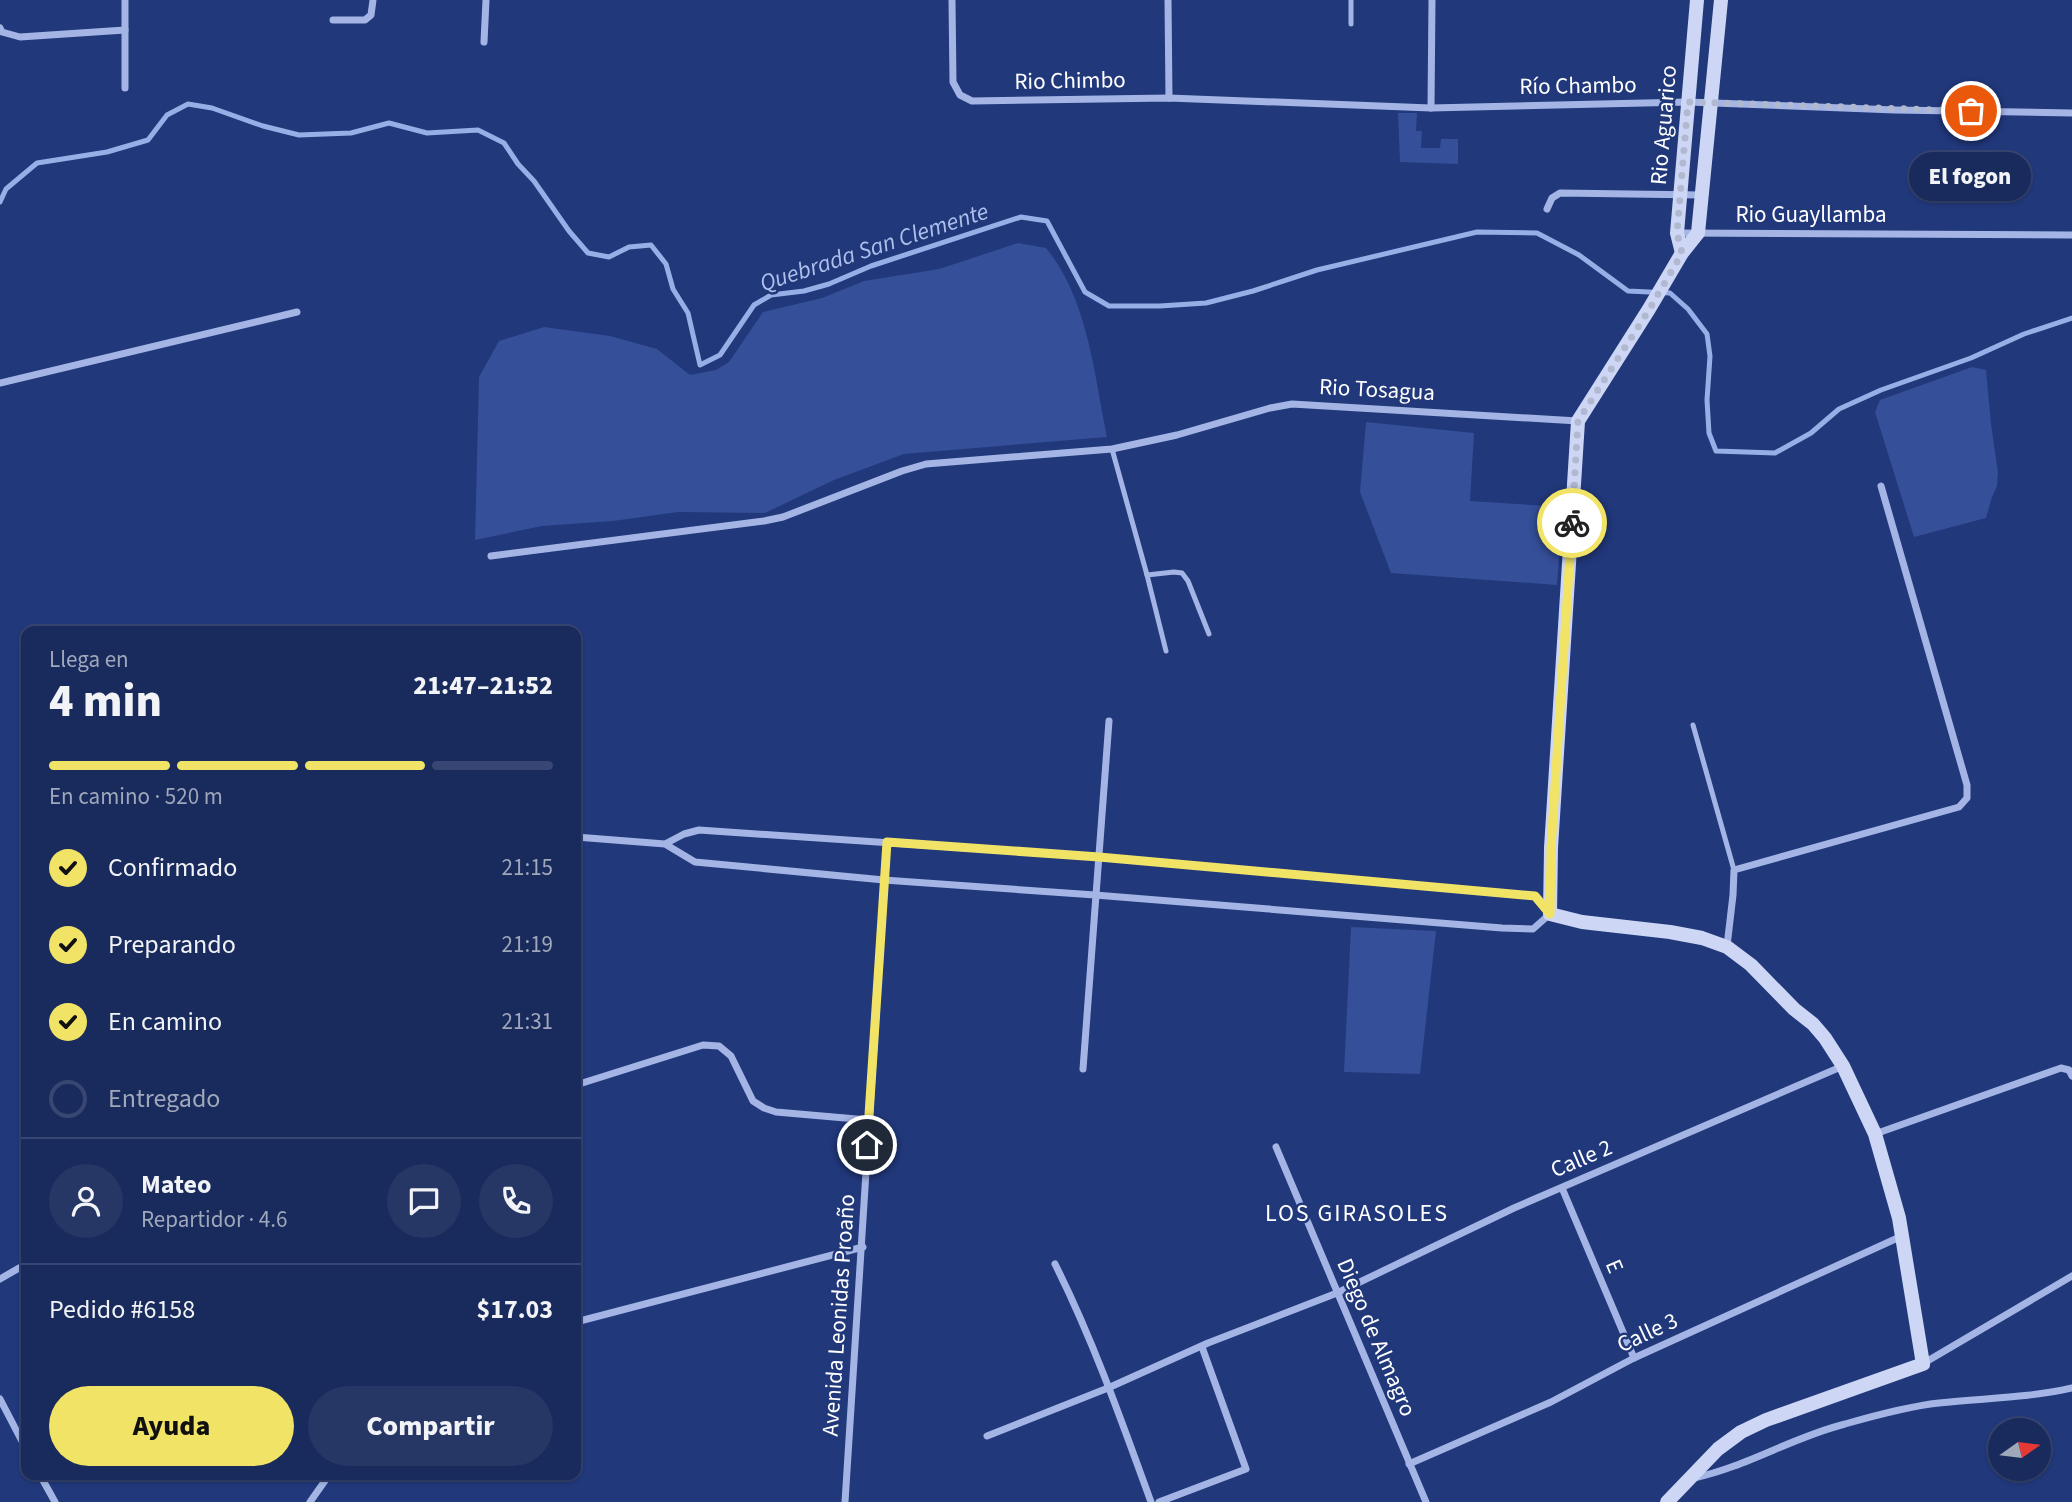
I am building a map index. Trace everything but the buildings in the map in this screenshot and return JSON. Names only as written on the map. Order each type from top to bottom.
[{"type":"main road","name":"Rio Aguarico","points":[[1680,257],[1677,233],[1697,0]]},
{"type":"main road","name":"Rio Aguarico","points":[[1698,233],[1721,0]]},
{"type":"main road","points":[[1667,1502],[1718,1449],[1741,1432],[1766,1420],[1923,1364],[1899,1218],[1875,1134],[1843,1066],[1813,1024],[1794,1009],[1751,965],[1727,947],[1702,938],[1670,932],[1582,922],[1550,914],[1551,848],[1578,421],[1680,257],[1698,233]]},
{"type":"street","points":[[125,0],[125,89]]},
{"type":"street","points":[[333,20],[365,20],[371,15],[373,0]]},
{"type":"street","points":[[484,42],[486,0]]},
{"type":"street","name":"Rio Chimbo","points":[[952,0],[953,82],[960,95],[972,101],[1169,98]]},
{"type":"street","points":[[1168,0],[1169,98]]},
{"type":"street","points":[[1431,108],[1432,0]]},
{"type":"street","points":[[0,29],[20,37],[125,30]]},
{"type":"street","name":"Río Chambo","points":[[1169,98],[1431,108],[1688,102],[2072,113]]},
{"type":"street","points":[[1547,209],[1552,198],[1560,193],[1702,195]]},
{"type":"street","name":"Rio Guayllamba","points":[[1677,233],[2072,235]]},
{"type":"street","points":[[0,383],[297,312]]},
{"type":"street","name":"Rio Tosagua","points":[[491,556],[764,521],[783,517],[926,464],[1112,449],[1177,435],[1292,404],[1578,421]]},
{"type":"street","points":[[1727,947],[1734,870],[1959,807],[1967,799],[1967,785],[1881,485]]},
{"type":"street","points":[[1083,1069],[1109,721]]},
{"type":"street","points":[[581,837],[665,844],[695,862],[884,880],[1533,929],[1550,914],[1535,896],[1099,857],[699,830],[665,844]]},
{"type":"street","name":"Avenida Leonidas Proaño","points":[[845,1502],[887,842]]},
{"type":"street","points":[[581,1083],[703,1045],[719,1046],[731,1056],[752,1101],[764,1108],[776,1112],[868,1120]]},
{"type":"street","name":"Calle 2","points":[[987,1436],[1337,1293],[1514,1208],[1843,1066]]},
{"type":"street","points":[[1875,1134],[2060,1068],[2069,1070],[2072,1076]]},
{"type":"street","name":"Diego de Almagro","points":[[1276,1147],[1426,1502]]},
{"type":"street","name":"E","points":[[1562,1188],[1634,1358]]},
{"type":"street","name":"Calle 3","points":[[1409,1464],[1551,1402],[1634,1358],[1902,1237]]},
{"type":"street","points":[[581,1321],[863,1247]]},
{"type":"street","points":[[1055,1264],[1108,1388],[1151,1502]]},
{"type":"street","points":[[0,1279],[21,1267]]},
{"type":"street","points":[[1923,1364],[2072,1276]]},
{"type":"street","points":[[1160,1502],[1246,1469],[1202,1346]]},
{"type":"street","points":[[1690,1478],[1715,1473],[1843,1424],[1937,1403],[2044,1395],[2072,1388]]},
{"type":"street","points":[[0,1399],[21,1439]]},
{"type":"street","points":[[43,1480],[54,1502]]},
{"type":"street","points":[[310,1502],[325,1480]]},
{"type":"lane","points":[[1351,0],[1351,24]]},
{"type":"lane","points":[[1112,449],[1166,651]]},
{"type":"lane","points":[[1147,575],[1182,573],[1188,580],[1209,634]]},
{"type":"lane","points":[[1692,725],[1734,870]]},
{"type":"shaded area","points":[[1398,113],[1417,113],[1416,131],[1422,131],[1421,148],[1440,148],[1441,139],[1458,139],[1458,164],[1400,162]]},
{"type":"shaded area","points":[[1018,243],[1046,248],[1071,290],[1087,338],[1107,437],[904,454],[834,480],[765,513],[678,512],[613,521],[542,526],[475,540],[479,377],[499,341],[544,327],[610,336],[657,349],[690,375],[716,370],[729,362],[763,312],[822,298],[864,281],[939,269]]},
{"type":"shaded area","points":[[1972,367],[1986,370],[1998,473],[1997,486],[1986,518],[1914,537],[1875,412],[1880,400]]},
{"type":"shaded area","points":[[1366,422],[1474,433],[1470,501],[1563,507],[1557,585],[1391,573],[1360,492]]},
{"type":"shaded area","points":[[1351,927],[1436,931],[1420,1074],[1344,1072]]},
{"type":"waterway","name":"Quebrada San Clemente","points":[[0,202],[6,189],[37,163],[107,152],[148,140],[167,115],[188,104],[212,108],[299,135],[351,133],[389,123],[427,133],[478,130],[504,143],[588,253],[609,257],[629,247],[651,245],[666,264],[673,289],[688,313],[700,365],[720,355],[754,305],[771,295],[804,291],[829,284],[871,266],[1021,217],[1047,221],[1085,292],[1109,306],[1206,303],[1317,270],[1477,232],[1537,233],[1579,255],[1628,291],[1670,293],[1688,309],[1707,334],[1710,356],[1707,400],[1709,433],[1716,451],[1775,453],[1811,433],[1839,409],[1881,390],[1971,358],[2024,334],[2072,318]]},
{"type":"way so far","points":[[1572,523],[1578,421],[1682,253],[1677,233],[1688,102],[1971,111]]},
{"type":"place","name":"El fogon","points":[[1971,111]]},
{"type":"district","name":"LOS GIRASOLES","points":[[1357,1213]]},
{"type":"route","points":[[867,1145],[887,842],[1099,857],[1535,896],[1550,914],[1551,848],[1572,523]]}]
